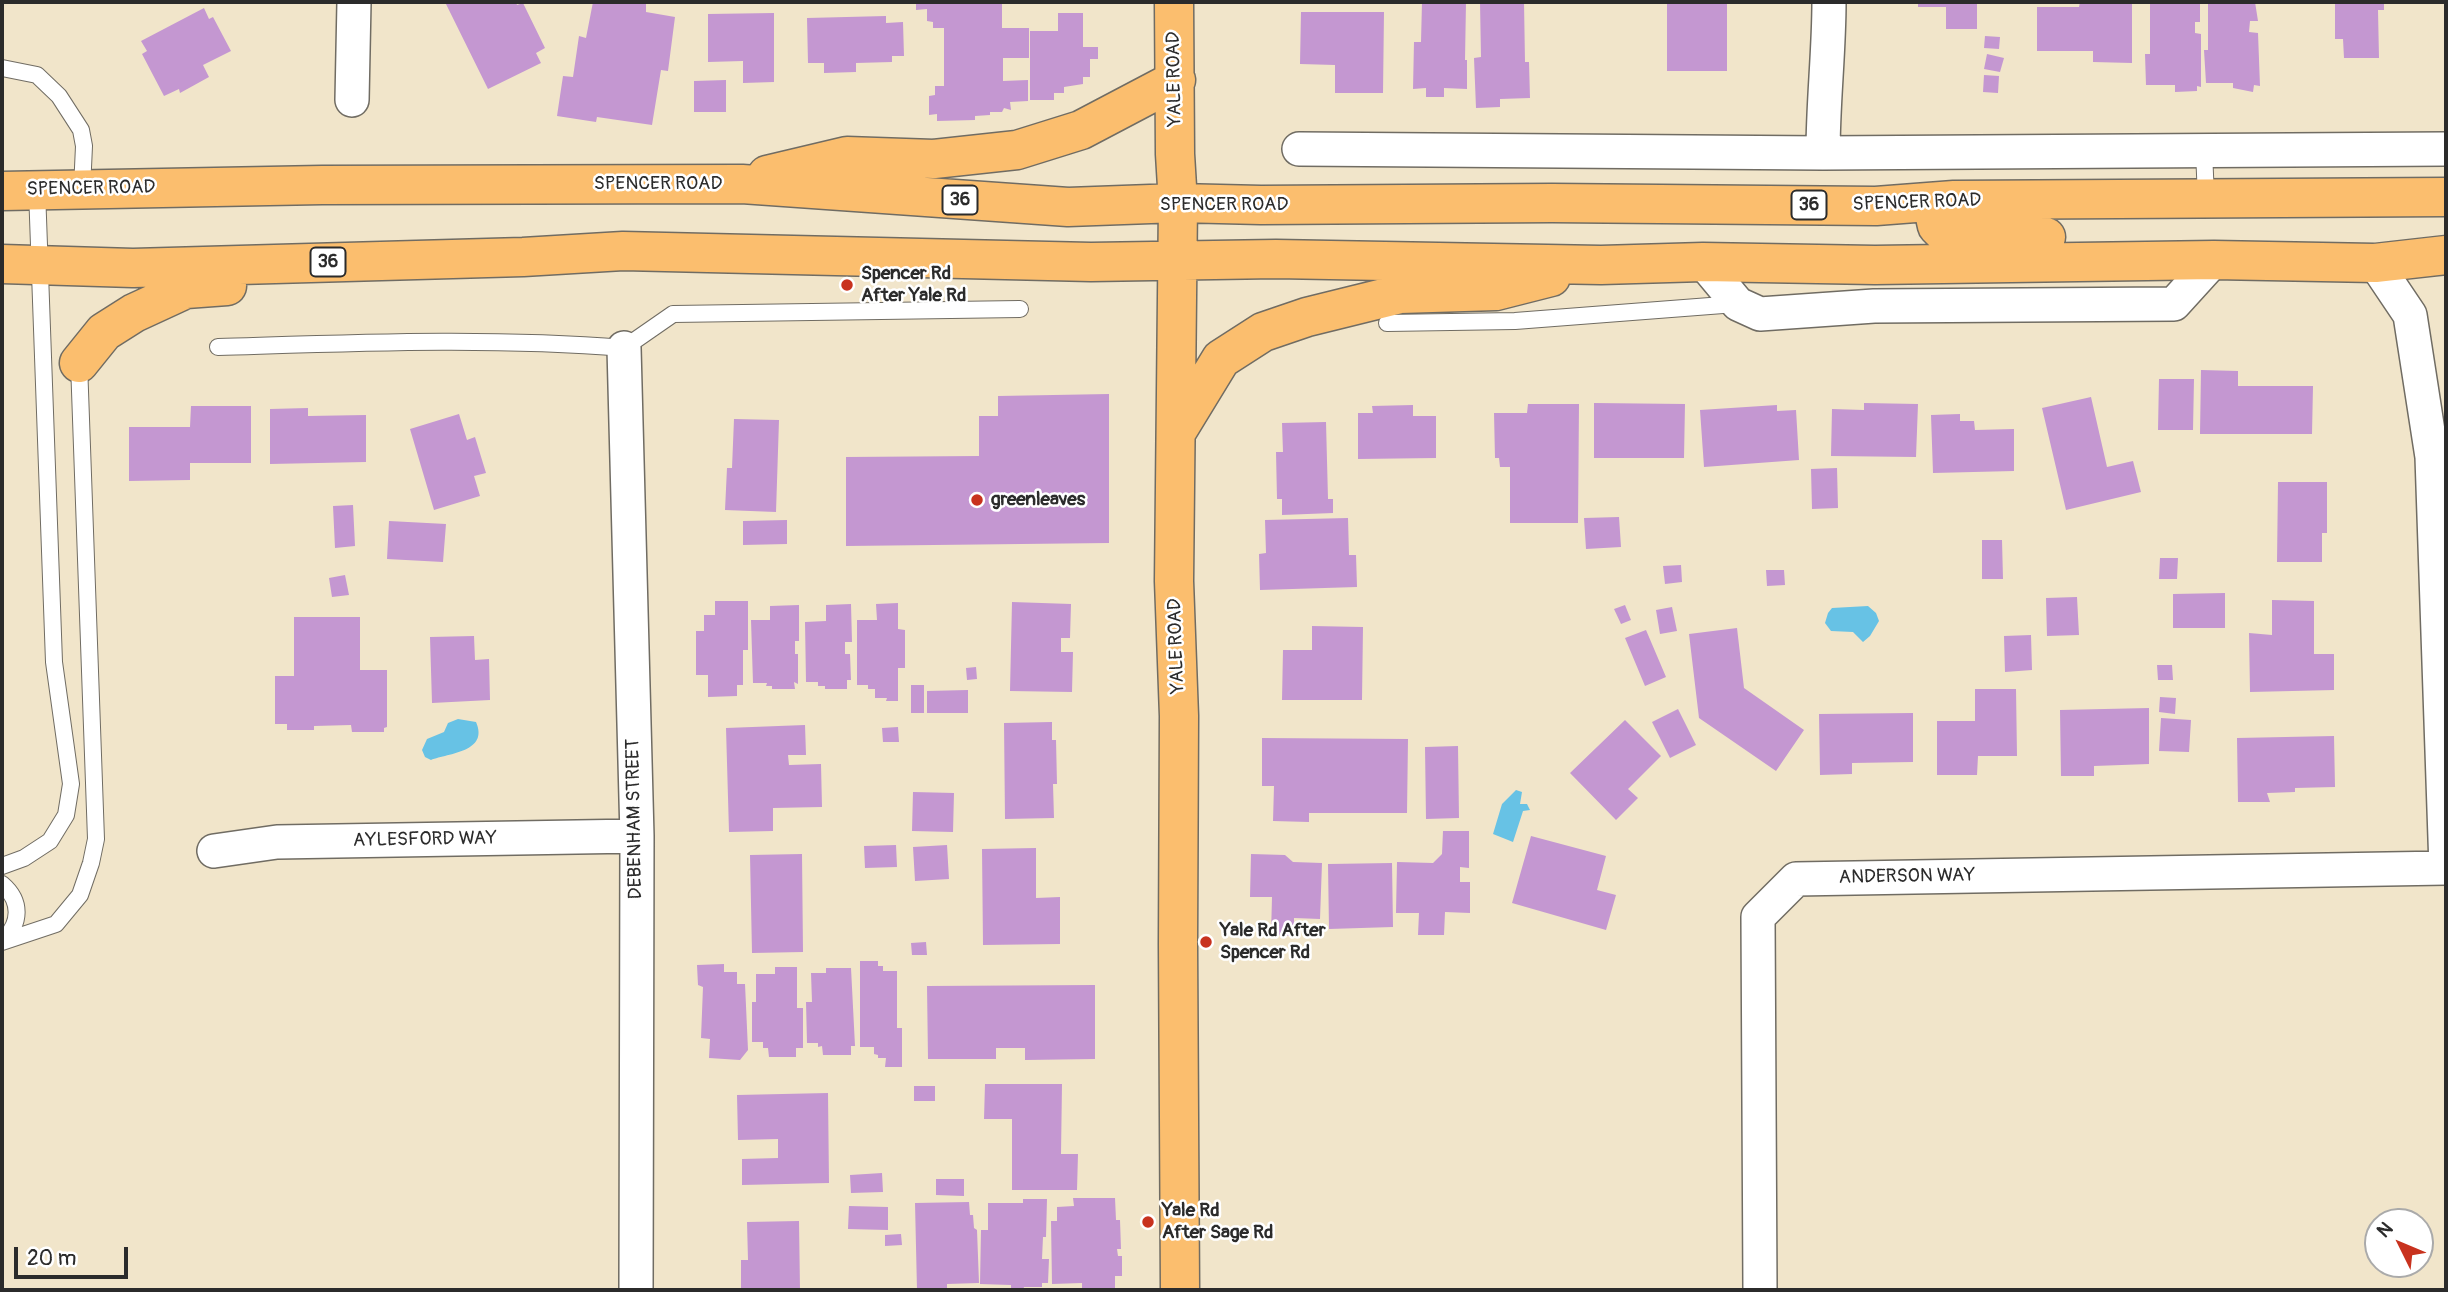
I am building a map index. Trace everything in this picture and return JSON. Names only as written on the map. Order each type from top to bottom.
[{"type":"main road","name":"YALE ROAD","points":[[1174,2],[1178,203],[1174,581],[1179,716],[1180,1290]]},
{"type":"main road","points":[[742,184],[778,172],[848,156],[934,159],[1017,149],[1081,130],[1176,80]]},
{"type":"main road","name":"SPENCER ROAD","points":[[19,191],[322,185],[742,184],[1068,207],[1178,203],[1876,206],[1954,200],[2446,197]]},
{"type":"main road","points":[[1954,200],[1935,217],[1937,226],[1945,234],[2016,237],[2247,234],[2289,261]]},
{"type":"main road","name":"36","points":[[2,264],[133,268],[523,257],[623,251],[1176,262],[1276,259],[1601,265],[1703,262],[1875,265],[2214,260],[2375,263],[2446,255]]},
{"type":"main road","points":[[79,363],[104,332],[134,313],[186,289],[323,278],[464,277],[523,257]]},
{"type":"main road","points":[[1177,431],[1222,359],[1263,332],[1307,317],[1401,294],[1496,291],[1601,265]]},
{"type":"street","points":[[352,100],[354,2]]},
{"type":"street","points":[[1823,153],[1823,115],[1829,55],[1829,2]]},
{"type":"street","points":[[1299,149],[1823,153],[2446,149]]},
{"type":"street","points":[[1703,262],[1738,304],[1760,314],[1874,306],[2174,304],[2214,260]]},
{"type":"street","points":[[2375,263],[2410,315],[2432,457],[2446,868]]},
{"type":"street","name":"DEBENHAM STREET","points":[[624,348],[637,836],[636,1290]]},
{"type":"street","points":[[2432,457],[2446,400]]},
{"type":"street","name":"AYLESFORD WAY","points":[[214,851],[277,842],[637,836]]},
{"type":"street","name":"ANDERSON WAY","points":[[1760,1290],[1758,917],[1796,879],[2446,868]]},
{"type":"lane","points":[[2,68],[37,75],[59,96],[80,130],[83,146],[82,189]]},
{"type":"lane","points":[[2204,151],[2206,198]]},
{"type":"lane","points":[[2,866],[24,858],[50,841],[66,815],[71,784],[54,662],[41,266],[19,191]]},
{"type":"lane","points":[[1387,323],[1515,321],[1738,304]]},
{"type":"lane","points":[[218,347],[385,341],[571,344],[624,348],[673,314],[1020,309]]},
{"type":"lane","points":[[2,941],[55,924],[80,895],[96,839],[79,363]]},
{"type":"lane","points":[[2,884],[11,891],[17,906],[17,922],[2,941]]},
{"type":"water","points":[[1868,606],[1876,613],[1879,621],[1863,642],[1853,632],[1831,631],[1825,623],[1832,608]]},
{"type":"water","points":[[458,719],[476,722],[479,732],[477,740],[457,753],[431,760],[425,757],[422,750],[427,739],[444,732],[448,723]]},
{"type":"water","points":[[1516,790],[1522,792],[1520,804],[1527,804],[1530,810],[1523,811],[1513,842],[1493,834],[1502,804]]},
{"type":"building","points":[[445,2],[523,3],[545,48],[536,53],[541,63],[488,89]]},
{"type":"building","points":[[593,2],[646,2],[646,12],[675,17],[668,71],[661,70],[652,125],[597,117],[596,122],[557,116],[563,76],[573,77],[579,36],[586,38]]},
{"type":"building","points":[[916,2],[1002,3],[1002,28],[1029,28],[1029,58],[1003,58],[1003,81],[1028,80],[1028,101],[1010,102],[1011,110],[1004,108],[1002,112],[975,116],[975,120],[937,121],[937,114],[929,115],[929,96],[935,95],[935,86],[944,86],[944,28],[933,28],[933,22],[927,21],[927,9],[916,10]]},
{"type":"building","points":[[1422,2],[1466,2],[1467,89],[1444,88],[1444,97],[1426,97],[1426,88],[1413,89],[1414,42],[1421,42]]},
{"type":"building","points":[[1480,2],[1524,2],[1525,62],[1529,62],[1530,98],[1500,99],[1500,107],[1476,108],[1474,58],[1481,57]]},
{"type":"building","points":[[1667,2],[1727,2],[1727,71],[1667,71]]},
{"type":"building","points":[[1918,2],[1977,2],[1977,29],[1946,29],[1946,7],[1918,7]]},
{"type":"building","points":[[2080,2],[2132,2],[2132,63],[2093,62],[2093,51],[2037,51],[2037,7],[2079,7]]},
{"type":"building","points":[[2150,2],[2200,2],[2200,22],[2195,22],[2195,33],[2201,34],[2201,87],[2197,86],[2197,91],[2175,92],[2175,85],[2146,85],[2145,54],[2150,54]]},
{"type":"building","points":[[2208,2],[2255,2],[2258,21],[2250,21],[2249,32],[2258,33],[2260,86],[2254,85],[2253,92],[2233,88],[2233,83],[2206,83],[2204,50],[2208,50]]},
{"type":"building","points":[[2335,2],[2384,2],[2384,10],[2378,10],[2379,58],[2344,58],[2343,39],[2335,39]]},
{"type":"building","points":[[204,8],[209,19],[213,17],[231,51],[203,65],[209,77],[180,93],[179,89],[164,96],[142,54],[147,51],[141,41]]},
{"type":"building","points":[[1301,12],[1384,12],[1383,93],[1335,93],[1335,65],[1300,64]]},
{"type":"building","points":[[774,13],[774,82],[743,83],[743,61],[708,62],[708,14]]},
{"type":"building","points":[[1058,13],[1083,13],[1083,47],[1098,47],[1098,59],[1090,59],[1090,77],[1083,77],[1083,84],[1064,87],[1064,93],[1054,93],[1054,100],[1030,100],[1030,31],[1058,31]]},
{"type":"building","points":[[886,16],[886,23],[903,22],[904,56],[892,56],[892,62],[856,63],[856,72],[824,73],[824,63],[808,63],[807,18]]},
{"type":"building","points":[[1985,36],[2000,37],[1999,49],[1984,48]]},
{"type":"building","points":[[1987,54],[2004,58],[2000,72],[1984,69]]},
{"type":"building","points":[[1984,75],[1999,76],[1998,93],[1983,92]]},
{"type":"building","points":[[726,80],[726,112],[694,112],[694,81]]},
{"type":"building","points":[[2201,370],[2238,371],[2238,386],[2313,386],[2312,434],[2200,434]]},
{"type":"building","points":[[2159,379],[2194,379],[2193,430],[2158,430]]},
{"type":"building","name":"greenleaves","points":[[1109,394],[1109,543],[846,546],[846,457],[979,456],[979,416],[998,416],[998,396]]},
{"type":"building","points":[[2091,397],[2107,467],[2133,461],[2141,492],[2066,510],[2042,408]]},
{"type":"building","points":[[1594,403],[1685,404],[1684,458],[1594,458]]},
{"type":"building","points":[[1864,403],[1918,404],[1916,457],[1831,456],[1832,409],[1864,410]]},
{"type":"building","points":[[1528,404],[1579,404],[1578,523],[1510,523],[1510,467],[1500,467],[1499,458],[1495,458],[1494,413],[1527,413]]},
{"type":"building","points":[[1413,405],[1413,416],[1436,416],[1436,458],[1358,459],[1358,413],[1373,413],[1372,406]]},
{"type":"building","points":[[1777,405],[1777,411],[1796,410],[1799,460],[1704,467],[1700,410]]},
{"type":"building","points":[[191,406],[251,406],[251,463],[190,463],[190,480],[129,481],[129,427],[190,427]]},
{"type":"building","points":[[308,408],[308,416],[366,415],[366,462],[270,464],[270,409]]},
{"type":"building","points":[[459,414],[467,440],[475,437],[486,473],[474,476],[480,496],[434,510],[410,429]]},
{"type":"building","points":[[1960,414],[1960,421],[1974,421],[1975,430],[2014,429],[2014,471],[1933,473],[1931,415]]},
{"type":"building","points":[[734,419],[779,420],[776,512],[725,510],[727,468],[732,468]]},
{"type":"building","points":[[1326,422],[1328,499],[1333,499],[1333,513],[1282,515],[1282,499],[1277,499],[1276,452],[1283,452],[1282,423]]},
{"type":"building","points":[[1837,468],[1838,508],[1812,509],[1811,469]]},
{"type":"building","points":[[2278,482],[2327,482],[2327,533],[2322,533],[2322,562],[2277,562]]},
{"type":"building","points":[[353,505],[355,546],[335,548],[333,506]]},
{"type":"building","points":[[1619,517],[1621,547],[1586,549],[1584,518]]},
{"type":"building","points":[[1348,518],[1349,555],[1356,555],[1357,587],[1260,590],[1259,554],[1266,553],[1265,520]]},
{"type":"building","points":[[787,520],[787,544],[743,545],[743,521]]},
{"type":"building","points":[[389,521],[446,524],[443,562],[387,559]]},
{"type":"building","points":[[1982,540],[2002,540],[2003,579],[1982,579]]},
{"type":"building","points":[[2160,558],[2178,558],[2177,579],[2159,579]]},
{"type":"building","points":[[1681,565],[1682,582],[1665,584],[1663,566]]},
{"type":"building","points":[[1766,570],[1784,570],[1785,585],[1767,586]]},
{"type":"building","points":[[345,575],[349,595],[332,597],[329,578]]},
{"type":"building","points":[[2225,593],[2225,628],[2173,628],[2173,594]]},
{"type":"building","points":[[2077,597],[2079,635],[2047,636],[2046,598]]},
{"type":"building","points":[[2272,600],[2314,601],[2314,654],[2334,654],[2334,690],[2250,692],[2249,633],[2272,635]]},
{"type":"building","points":[[715,601],[748,601],[748,650],[743,650],[743,685],[737,685],[737,696],[708,697],[708,675],[696,675],[696,631],[704,631],[704,615],[715,615]]},
{"type":"building","points":[[1012,602],[1071,604],[1070,638],[1061,638],[1061,652],[1073,652],[1072,692],[1010,691]]},
{"type":"building","points":[[898,603],[898,629],[905,630],[905,668],[898,668],[898,701],[886,701],[887,698],[875,698],[875,689],[868,689],[868,685],[857,685],[857,620],[877,620],[876,604]]},
{"type":"building","points":[[851,604],[852,642],[845,642],[845,654],[850,654],[851,680],[847,680],[847,689],[825,689],[825,686],[818,686],[818,682],[806,682],[805,622],[826,621],[826,605]]},
{"type":"building","points":[[799,605],[799,641],[795,641],[798,684],[794,682],[795,689],[772,689],[772,686],[766,686],[767,683],[753,683],[751,620],[770,620],[770,606]]},
{"type":"building","points":[[1625,605],[1631,620],[1621,624],[1614,609]]},
{"type":"building","points":[[1672,607],[1677,631],[1660,634],[1656,610]]},
{"type":"building","points":[[294,617],[360,617],[360,670],[387,670],[387,727],[384,732],[352,732],[351,725],[314,726],[314,730],[287,730],[287,724],[275,724],[275,676],[294,676]]},
{"type":"building","points":[[1312,626],[1363,627],[1362,700],[1282,700],[1283,650],[1312,650]]},
{"type":"building","points":[[1737,628],[1744,688],[1804,730],[1776,771],[1699,718],[1689,634]]},
{"type":"building","points":[[1646,630],[1666,677],[1645,686],[1625,638]]},
{"type":"building","points":[[2031,635],[2032,670],[2005,672],[2004,636]]},
{"type":"building","points":[[474,636],[475,660],[489,659],[490,700],[432,703],[430,637]]},
{"type":"building","points":[[2157,665],[2172,665],[2173,680],[2158,680]]},
{"type":"building","points":[[976,667],[977,679],[967,680],[966,668]]},
{"type":"building","points":[[911,685],[924,685],[924,713],[911,713]]},
{"type":"building","points":[[1975,689],[2016,689],[2017,756],[1978,756],[1977,775],[1937,775],[1937,721],[1975,721]]},
{"type":"building","points":[[968,690],[968,713],[927,713],[927,691]]},
{"type":"building","points":[[2160,697],[2176,698],[2175,714],[2159,712]]},
{"type":"building","points":[[2149,708],[2149,764],[2094,766],[2094,776],[2061,776],[2060,710]]},
{"type":"building","points":[[1678,709],[1696,745],[1670,758],[1652,722]]},
{"type":"building","points":[[1913,713],[1913,762],[1852,763],[1852,774],[1820,775],[1819,714]]},
{"type":"building","points":[[2161,718],[2191,720],[2189,752],[2159,751]]},
{"type":"building","points":[[1625,720],[1661,756],[1628,789],[1638,798],[1616,820],[1570,773]]},
{"type":"building","points":[[1052,722],[1052,740],[1056,740],[1057,784],[1053,784],[1054,818],[1005,819],[1004,723]]},
{"type":"building","points":[[805,725],[806,755],[788,755],[789,765],[821,764],[822,807],[773,808],[773,831],[729,832],[726,728]]},
{"type":"building","points":[[898,727],[899,742],[883,742],[882,728]]},
{"type":"building","points":[[2334,736],[2335,787],[2295,788],[2295,792],[2267,793],[2270,802],[2238,802],[2237,738]]},
{"type":"building","points":[[1262,738],[1408,739],[1407,813],[1309,813],[1309,822],[1273,821],[1274,786],[1262,786]]},
{"type":"building","points":[[1458,746],[1459,818],[1426,819],[1425,747]]},
{"type":"building","points":[[913,792],[954,793],[953,832],[912,831]]},
{"type":"building","points":[[1443,831],[1469,831],[1469,868],[1460,867],[1460,882],[1470,882],[1470,913],[1445,912],[1444,935],[1418,935],[1419,913],[1396,913],[1397,862],[1433,863],[1442,854]]},
{"type":"building","points":[[1531,836],[1606,856],[1597,890],[1616,895],[1606,930],[1512,903]]},
{"type":"building","points":[[896,845],[897,867],[865,868],[864,846]]},
{"type":"building","points":[[947,845],[949,879],[915,881],[913,847]]},
{"type":"building","points":[[1036,848],[1036,898],[1060,897],[1060,944],[983,945],[982,849]]},
{"type":"building","points":[[802,854],[803,952],[752,953],[750,855]]},
{"type":"building","points":[[1251,854],[1285,855],[1293,862],[1322,863],[1320,919],[1294,918],[1294,936],[1271,935],[1272,897],[1250,897]]},
{"type":"building","points":[[1392,863],[1393,927],[1329,929],[1328,864]]},
{"type":"building","points":[[926,942],[927,955],[912,955],[911,943]]},
{"type":"building","points":[[860,961],[878,961],[878,966],[883,966],[883,971],[897,971],[897,1028],[902,1028],[902,1067],[885,1067],[886,1058],[878,1058],[878,1055],[874,1054],[874,1047],[860,1047]]},
{"type":"building","points":[[724,964],[724,972],[737,972],[737,984],[745,984],[748,1050],[740,1060],[709,1058],[710,1039],[701,1038],[703,987],[698,985],[697,965]]},
{"type":"building","points":[[775,967],[797,967],[797,1008],[803,1008],[803,1048],[796,1048],[796,1057],[769,1057],[768,1048],[763,1048],[763,1042],[752,1042],[752,1002],[756,1002],[756,974],[775,974]]},
{"type":"building","points":[[826,968],[851,968],[855,1046],[851,1046],[851,1055],[823,1055],[822,1046],[818,1047],[818,1043],[807,1043],[806,1002],[812,1002],[811,973],[826,973]]},
{"type":"building","points":[[1095,985],[1095,1059],[1025,1060],[1025,1048],[996,1048],[996,1059],[928,1059],[927,986]]},
{"type":"building","points":[[985,1084],[1062,1084],[1061,1154],[1078,1154],[1077,1190],[1012,1190],[1012,1119],[984,1119]]},
{"type":"building","points":[[914,1086],[935,1086],[935,1101],[914,1101]]},
{"type":"building","points":[[828,1093],[829,1183],[742,1185],[742,1159],[778,1158],[778,1139],[738,1140],[737,1095]]},
{"type":"building","points":[[882,1173],[883,1192],[851,1193],[850,1175]]},
{"type":"building","points":[[936,1179],[964,1179],[964,1196],[936,1195]]},
{"type":"building","points":[[1073,1198],[1115,1198],[1116,1220],[1120,1220],[1121,1249],[1117,1249],[1118,1256],[1122,1256],[1122,1276],[1115,1276],[1115,1290],[1082,1289],[1082,1283],[1052,1284],[1051,1221],[1057,1221],[1057,1207],[1074,1206]]},
{"type":"building","points":[[1023,1199],[1047,1199],[1046,1237],[1043,1237],[1042,1259],[1049,1259],[1048,1283],[1042,1283],[1042,1287],[1024,1287],[1023,1290],[1011,1290],[1011,1285],[980,1284],[981,1230],[988,1230],[988,1203],[1023,1203]]},
{"type":"building","points":[[969,1202],[970,1215],[973,1215],[974,1228],[977,1230],[979,1283],[947,1284],[947,1290],[917,1290],[915,1203]]},
{"type":"building","points":[[849,1206],[888,1207],[888,1230],[848,1229]]},
{"type":"building","points":[[799,1221],[800,1290],[741,1290],[741,1260],[748,1260],[747,1222]]},
{"type":"building","points":[[901,1234],[902,1245],[885,1246],[885,1235]]},
{"type":"place","name":"Spencer Rd After Yale Rd","points":[[847,285]]},
{"type":"place","name":"greenleaves","points":[[977,500]]},
{"type":"place","name":"Yale Rd After Spencer Rd","points":[[1206,942]]},
{"type":"place","name":"Yale Rd After Sage Rd","points":[[1148,1222]]}]
